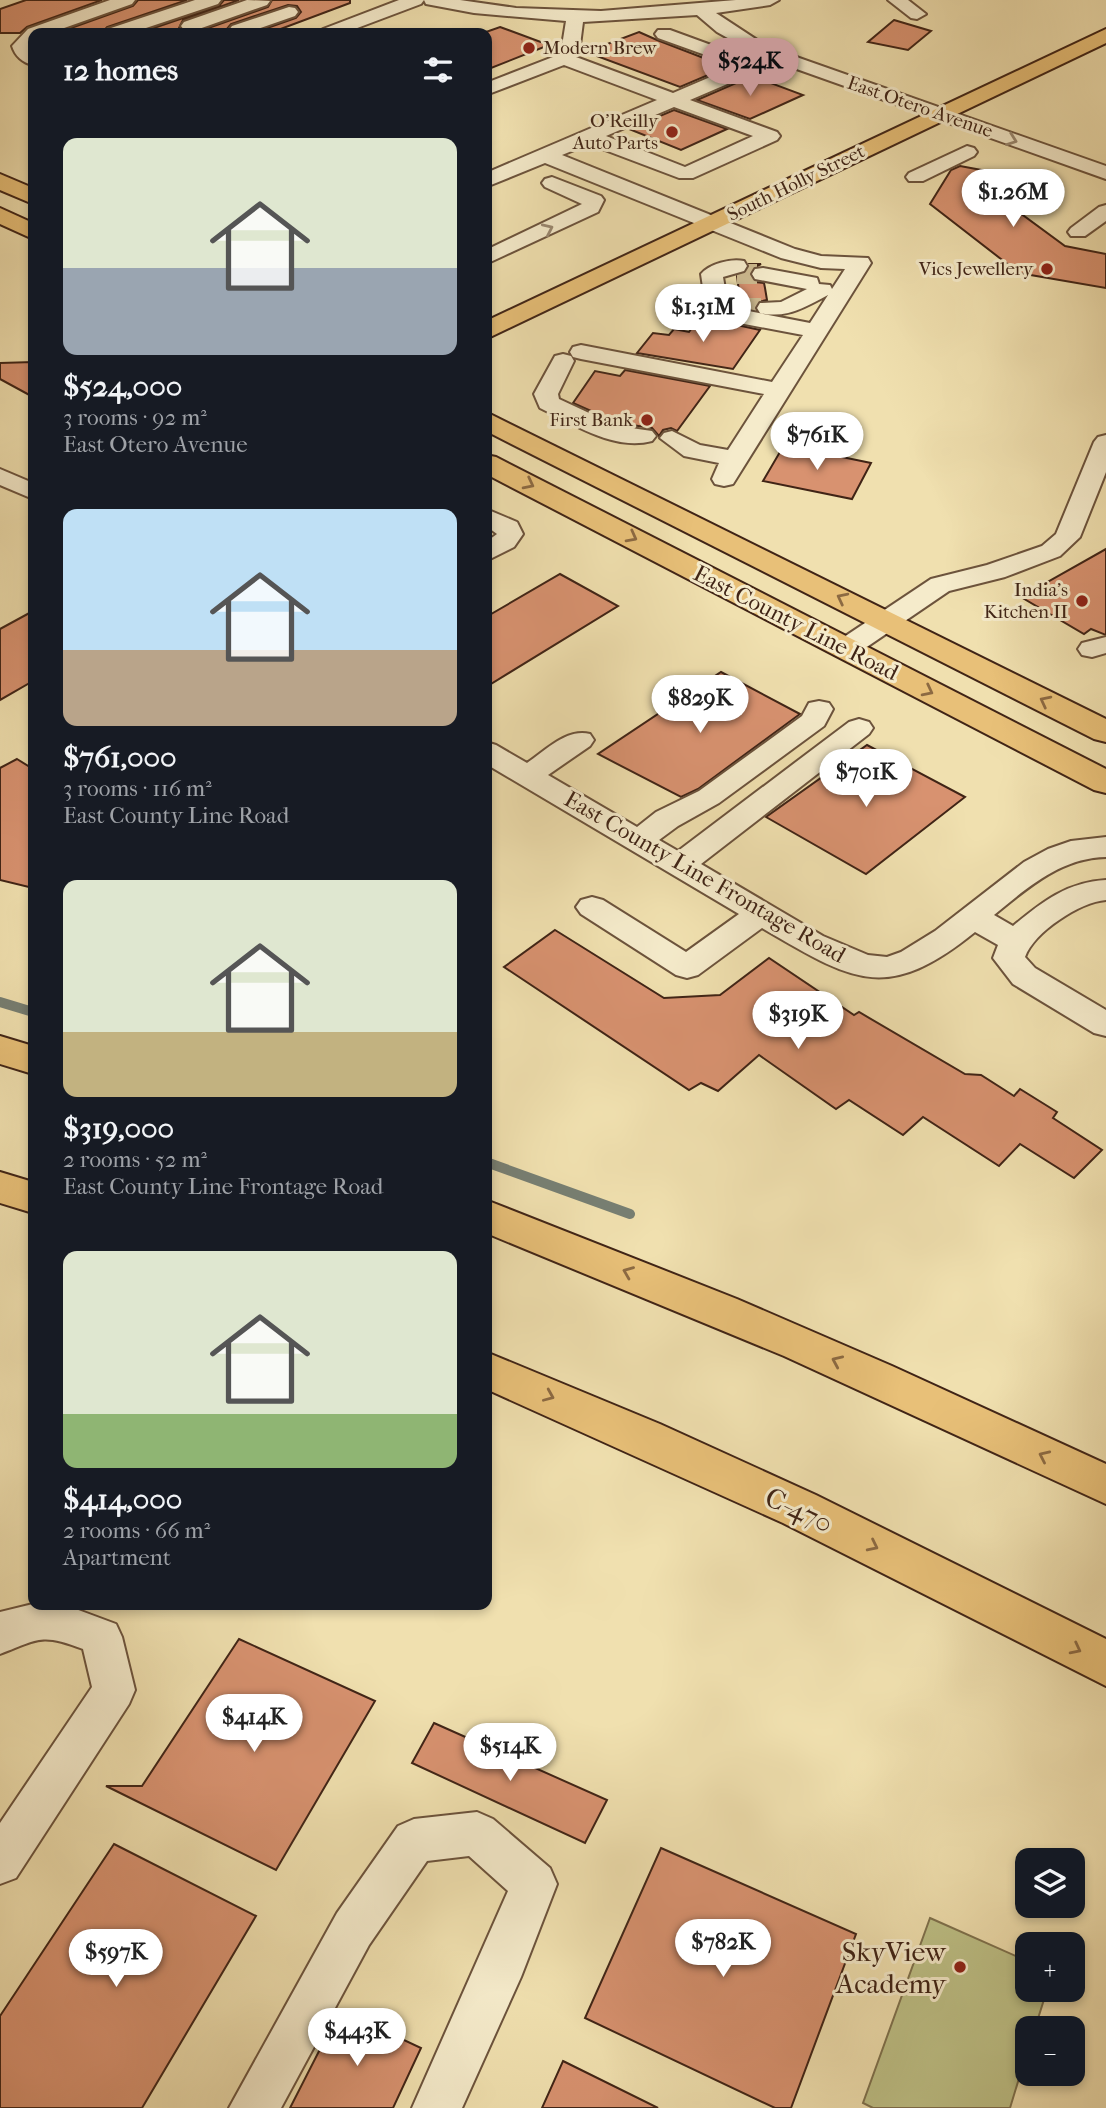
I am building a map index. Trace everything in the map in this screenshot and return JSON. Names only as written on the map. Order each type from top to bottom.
[{"type":"main road","name":"South Holly Street","points":[[492,328],[1106,35]]},
{"type":"main road","points":[[0,181],[28,192]]},
{"type":"main road","points":[[0,192],[28,193]]},
{"type":"main road","points":[[0,215],[28,229]]},
{"type":"main road","name":"East County Line Road","points":[[492,423],[1106,732]]},
{"type":"main road","name":"East County Line Road","points":[[492,466],[1106,783]]},
{"type":"main road","points":[[0,1049],[28,1058]]},
{"type":"main road","points":[[0,1186],[28,1196]]},
{"type":"main road","points":[[492,1218],[731,1314],[913,1394],[1106,1485]]},
{"type":"main road","name":"C-470","points":[[492,1373],[768,1495],[1106,1664]]},
{"type":"street","points":[[50,28],[126,0]]},
{"type":"street","points":[[129,28],[212,0]]},
{"type":"street","points":[[342,28],[415,0]]},
{"type":"street","points":[[432,0],[502,11],[575,17],[639,16],[770,0]]},
{"type":"street","points":[[897,0],[916,14]]},
{"type":"street","points":[[183,28],[259,1],[289,12],[243,28]]},
{"type":"street","name":"East Otero Avenue","points":[[728,7],[784,43],[1106,173]]},
{"type":"street","name":"East Otero Avenue","points":[[702,10],[723,28],[776,56],[1106,156]]},
{"type":"street","points":[[492,88],[564,59],[570,53],[575,17]]},
{"type":"street","points":[[664,34],[830,94]]},
{"type":"street","points":[[28,40],[22,46],[23,52],[28,56]]},
{"type":"street","points":[[492,178],[776,56]]},
{"type":"street","points":[[564,59],[770,136],[686,174],[590,137]]},
{"type":"street","points":[[706,112],[732,101]]},
{"type":"street","points":[[916,177],[967,152]]},
{"type":"street","points":[[546,156],[788,254],[831,277],[816,331],[729,469],[672,438]]},
{"type":"street","points":[[492,255],[591,208],[594,200],[544,179],[537,182]]},
{"type":"street","points":[[1078,232],[1106,211]]},
{"type":"street","points":[[788,254],[821,262],[860,263],[827,289],[785,309],[765,287],[780,269],[827,289]]},
{"type":"street","points":[[684,302],[716,297],[738,287],[712,274],[716,297]]},
{"type":"street","points":[[716,297],[816,331]]},
{"type":"street","points":[[644,436],[612,433],[548,403],[546,394],[572,357],[778,390]]},
{"type":"street","points":[[845,649],[940,585],[996,571],[1051,551],[1060,545],[1068,537],[1106,442]]},
{"type":"street","points":[[0,477],[28,490]]},
{"type":"street","points":[[492,519],[508,527],[510,534],[505,542],[492,550]]},
{"type":"street","points":[[639,841],[667,818],[709,797],[814,720],[819,709]]},
{"type":"street","points":[[680,865],[859,728]]},
{"type":"street","points":[[528,776],[580,740]]},
{"type":"street","name":"East County Line Frontage Road","points":[[492,755],[812,943],[853,962],[881,968],[904,965],[938,945],[1046,860],[1079,847],[1106,846]]},
{"type":"street","points":[[1106,890],[1090,889],[1068,898],[1015,941],[1009,958],[1024,976],[1106,1025]]},
{"type":"street","points":[[592,908],[687,967],[761,913]]},
{"type":"street","points":[[973,918],[1015,941]]},
{"type":"street","points":[[0,1635],[15,1625],[53,1619],[101,1637],[114,1690],[0,1862]]},
{"type":"street","points":[[254,2108],[353,1929],[414,1841],[477,1834],[534,1884],[437,2108]]},
{"type":"green space","points":[[930,1918],[1015,1956],[1015,2002],[1043,2002],[1039,2016],[1015,2016],[1017,2086],[1010,2108],[873,2108],[863,2103]]},
{"type":"building","points":[[26,0],[102,0],[27,27],[20,33],[0,33],[0,9]]},
{"type":"building","points":[[138,0],[187,0],[106,28],[71,28],[133,6]]},
{"type":"building","points":[[224,0],[239,0],[183,20],[179,28],[154,28],[219,6]]},
{"type":"building","points":[[272,0],[350,0],[350,3],[283,28],[267,28],[296,18],[301,12],[297,6],[288,5],[231,24],[228,28],[208,28],[268,7]]},
{"type":"building","points":[[894,20],[931,31],[908,50],[868,42]]},
{"type":"building","points":[[500,27],[549,45],[492,68],[492,30]]},
{"type":"building","points":[[639,32],[727,67],[680,87],[586,52]]},
{"type":"building","points":[[752,76],[803,95],[750,119],[697,100]]},
{"type":"building","name":"O'Reilly Auto Parts","points":[[674,110],[727,129],[681,150],[629,129]]},
{"type":"building","points":[[960,166],[1022,179],[1008,204],[1065,246],[1106,254],[1106,288],[1019,273],[930,204],[951,170]]},
{"type":"building","points":[[749,264],[761,264],[753,268],[750,275],[755,282],[764,283],[767,300],[758,302],[755,310],[741,307],[737,276],[746,272]]},
{"type":"building","points":[[700,317],[760,330],[733,369],[637,353],[653,333],[669,335],[674,329],[689,332]]},
{"type":"building","points":[[28,362],[28,394],[0,379],[0,363]]},
{"type":"building","name":"First Bank","points":[[625,370],[710,386],[677,431],[671,428],[663,430],[659,436],[652,428],[618,423],[573,403],[595,371],[620,376]]},
{"type":"building","points":[[784,445],[871,463],[852,499],[763,481]]},
{"type":"building","points":[[1106,549],[1106,635],[1091,629],[1084,634],[1021,597]]},
{"type":"building","points":[[560,574],[618,606],[492,683],[492,614]]},
{"type":"building","points":[[28,614],[28,684],[0,700],[0,629]]},
{"type":"building","points":[[721,672],[800,714],[698,789],[681,797],[598,754]]},
{"type":"building","points":[[867,745],[965,797],[866,874],[766,817]]},
{"type":"building","points":[[17,759],[28,766],[28,887],[0,880],[0,768]]},
{"type":"building","points":[[555,930],[664,998],[720,995],[769,958],[854,1015],[859,1012],[965,1074],[981,1075],[1014,1096],[1020,1089],[1057,1112],[1053,1118],[1102,1150],[1074,1178],[1020,1144],[999,1166],[923,1117],[903,1135],[849,1100],[836,1109],[759,1055],[718,1091],[701,1083],[689,1090],[504,967]]},
{"type":"building","points":[[239,1639],[375,1701],[276,1870],[106,1786],[142,1786]]},
{"type":"building","points":[[434,1723],[607,1800],[585,1843],[412,1763]]},
{"type":"building","points":[[114,1844],[256,1916],[142,2108],[0,2108],[0,2016]]},
{"type":"building","points":[[661,1848],[856,1934],[791,2108],[775,2108],[585,2018]]},
{"type":"building","points":[[340,2010],[421,2048],[393,2108],[290,2108]]},
{"type":"building","points":[[563,2061],[658,2108],[542,2108]]},
{"type":"waterway","points":[[0,1002],[28,1010]]},
{"type":"waterway","points":[[492,1164],[630,1214]]},
{"type":"tunnel","points":[[737,274],[763,274]]},
{"type":"tunnel","points":[[741,308],[768,308]]},
{"type":"place","name":"Modern Brew","points":[[529,48]]},
{"type":"place","name":"O'Reilly Auto Parts","points":[[672,132]]},
{"type":"place","name":"Vics Jewellery","points":[[1047,269]]},
{"type":"place","name":"First Bank","points":[[647,420]]},
{"type":"place","name":"India's Kitchen II","points":[[1082,601]]},
{"type":"place","name":"SkyView Academy","points":[[960,1967]]}]
